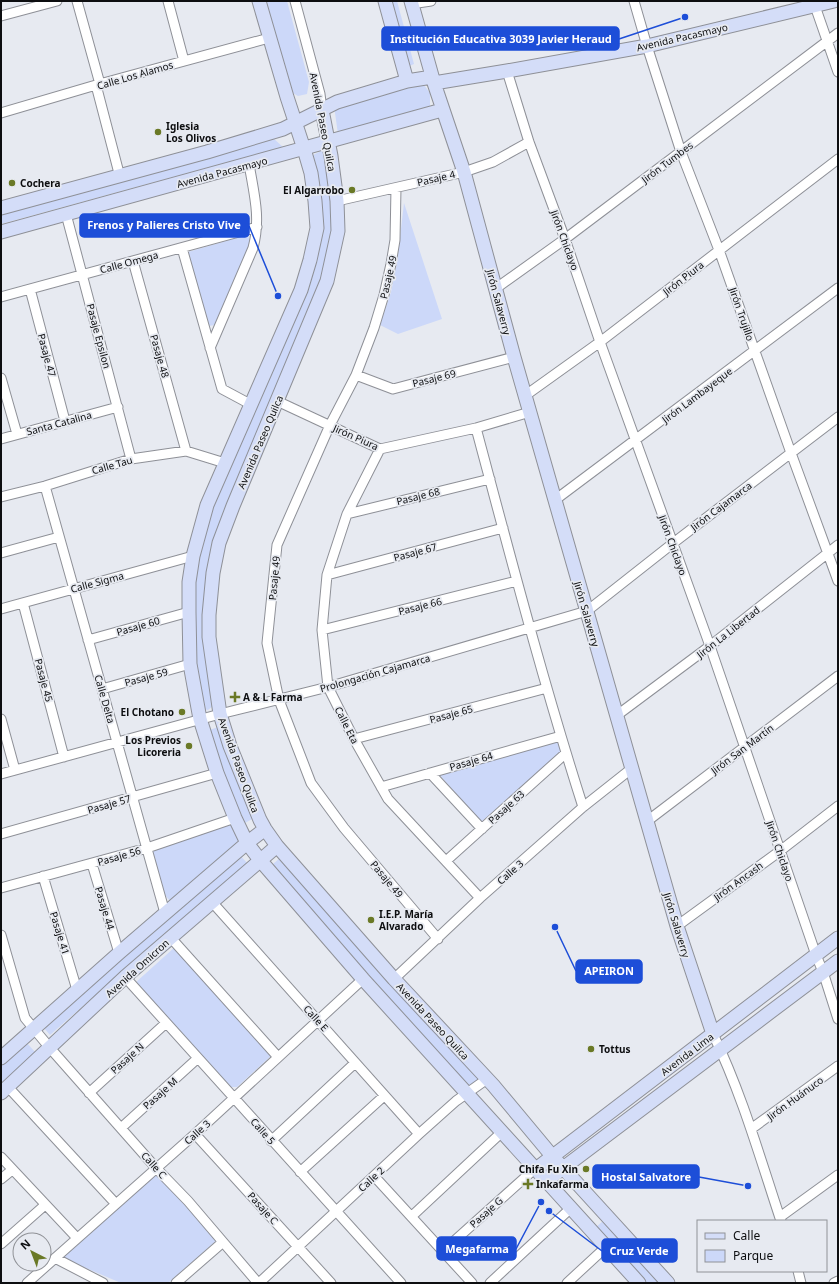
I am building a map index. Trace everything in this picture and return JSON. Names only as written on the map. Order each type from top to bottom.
[{"type":"main road","name":"Avenida Paseo Quilca","points":[[259,1],[312,180],[316,228],[310,260],[301,290],[207,505],[193,556],[189,582],[190,664],[200,719],[217,773],[235,818],[247,843],[260,860],[363,979],[502,1132],[533,1171],[546,1180],[639,1283]]},
{"type":"main road","points":[[385,1],[407,81]]},
{"type":"main road","name":"Avenida Pacasmayo","points":[[1,208],[120,177],[283,129],[337,102],[407,81],[433,80],[507,71],[646,46],[799,5],[815,6],[834,1]]},
{"type":"main road","name":"Jirón Salaverry","points":[[411,2],[442,110],[464,172],[514,357],[646,822],[677,926],[713,1034]]},
{"type":"main road","name":"Avenida Paseo Quilca","points":[[322,110],[338,201],[338,231],[327,281],[219,543],[213,573],[209,615],[209,637],[220,714],[230,746],[260,820],[277,846],[394,979],[487,1079],[553,1157],[564,1167],[668,1283]]},
{"type":"main road","name":"Avenida Pacasmayo","points":[[1,232],[442,110]]},
{"type":"main road","points":[[1,1058],[165,913],[265,829]]},
{"type":"main road","name":"Avenida Omicron","points":[[5,1090],[125,978],[277,846]]},
{"type":"main road","name":"Avenida Lima","points":[[533,1171],[838,938]]},
{"type":"main road","name":"Avenida Lima","points":[[546,1180],[838,961]]},
{"type":"street","points":[[1,16],[57,1]]},
{"type":"street","points":[[76,1],[120,177]]},
{"type":"street","points":[[168,1],[184,61]]},
{"type":"street","name":"Avenida Paseo Quilca","points":[[295,1],[320,94],[322,110]]},
{"type":"street","points":[[411,2],[431,1]]},
{"type":"street","name":"Jirón Trujillo","points":[[634,1],[646,46],[681,152],[719,250],[791,454],[838,581]]},
{"type":"street","points":[[815,6],[838,72]]},
{"type":"street","name":"Jirón Tumbes","points":[[495,289],[565,239],[838,33]]},
{"type":"street","name":"Calle Los Alamos","points":[[1,113],[269,38]]},
{"type":"street","name":"Jirón Chiclayo","points":[[507,71],[529,142],[565,239],[672,544],[710,646],[838,1019]]},
{"type":"street","name":"Pasaje 4","points":[[338,201],[464,172],[493,162],[529,142]]},
{"type":"street","name":"Jirón Piura","points":[[526,395],[600,342],[838,160]]},
{"type":"street","points":[[210,348],[253,248],[257,228],[256,209],[249,164]]},
{"type":"street","name":"Pasaje 49","points":[[396,188],[395,240],[391,264],[374,328],[356,375],[330,425],[277,545],[267,643],[279,700],[311,783],[344,828],[438,939]]},
{"type":"street","name":"Pasaje Epsilon","points":[[66,214],[131,459]]},
{"type":"street","name":"Calle Omega","points":[[1,297],[257,228]]},
{"type":"street","points":[[182,248],[222,389],[250,404]]},
{"type":"street","name":"Pasaje 48","points":[[133,261],[186,451]]},
{"type":"street","name":"Jirón Lambayeque","points":[[555,500],[838,288]]},
{"type":"street","name":"Pasaje 47","points":[[30,289],[65,421]]},
{"type":"street","name":"Pasaje 69","points":[[356,375],[394,389],[514,357]]},
{"type":"street","points":[[1,378],[17,434]]},
{"type":"street","name":"Jirón Piura","points":[[277,401],[380,449],[476,428],[530,412]]},
{"type":"street","name":"Santa Catalina","points":[[1,439],[118,407]]},
{"type":"street","name":"Jirón Cajamarca","points":[[586,612],[838,417]]},
{"type":"street","points":[[476,428],[530,628],[583,807]]},
{"type":"street","name":"Calle Eta","points":[[380,449],[347,514],[327,576],[322,630],[328,686],[354,739],[388,799],[480,898]]},
{"type":"street","name":"Calle Tau","points":[[1,497],[45,486],[131,459],[186,451],[225,463]]},
{"type":"street","name":"Pasaje 68","points":[[347,514],[490,479]]},
{"type":"street","name":"Calle Delta","points":[[45,486],[165,913]]},
{"type":"street","name":"Pasaje 67","points":[[327,576],[503,528]]},
{"type":"street","points":[[1,553],[59,537]]},
{"type":"street","name":"Jirón La Libertad","points":[[616,716],[710,646],[838,545]]},
{"type":"street","name":"Calle Sigma","points":[[1,608],[193,556]]},
{"type":"street","name":"Pasaje 66","points":[[322,630],[517,581]]},
{"type":"street","name":"Pasaje 45","points":[[23,603],[64,757]]},
{"type":"street","name":"Pasaje 60","points":[[88,640],[189,612]]},
{"type":"street","name":"Prolongación Cajamarca","points":[[1,774],[200,719],[279,700],[586,612]]},
{"type":"street","name":"Pasaje 59","points":[[102,689],[190,664]]},
{"type":"street","name":"Jirón San Martín","points":[[646,822],[838,676]]},
{"type":"street","name":"Pasaje 65","points":[[354,739],[547,688]]},
{"type":"street","points":[[1,719],[15,770]]},
{"type":"street","name":"Pasaje 64","points":[[381,787],[561,736]]},
{"type":"street","name":"Pasaje 63","points":[[446,862],[566,753]]},
{"type":"street","name":"Calle 3","points":[[394,979],[480,898],[583,807],[631,769]]},
{"type":"street","name":"Pasaje 57","points":[[1,834],[217,773]]},
{"type":"street","points":[[430,773],[482,829]]},
{"type":"street","name":"Jirón Ancash","points":[[677,926],[780,851],[838,806]]},
{"type":"street","name":"Pasaje 56","points":[[1,888],[147,848],[235,818]]},
{"type":"street","name":"Pasaje 44","points":[[92,864],[119,953]]},
{"type":"street","name":"Pasaje 41","points":[[43,876],[77,990]]},
{"type":"street","name":"Calle E","points":[[212,902],[419,1134]]},
{"type":"street","name":"Calle C","points":[[1,938],[25,1018],[33,1029],[156,1168],[188,1201],[259,1283]]},
{"type":"street","points":[[171,938],[278,1057]]},
{"type":"street","name":"Calle 5","points":[[125,978],[401,1283]]},
{"type":"street","name":"Calle 3","points":[[27,1283],[195,1134],[363,979]]},
{"type":"street","name":"Pasaje N","points":[[89,1093],[166,1023]]},
{"type":"street","name":"Jirón Salaverry","points":[[713,1034],[751,1129],[780,1219]]},
{"type":"street","name":"Pasaje M","points":[[121,1128],[198,1058]]},
{"type":"street","points":[[271,1141],[355,1063]]},
{"type":"street","name":"Jirón Huánuco","points":[[751,1129],[838,1066]]},
{"type":"street","name":"Calle 2","points":[[259,1283],[419,1134],[456,1101],[487,1079]]},
{"type":"street","points":[[5,1090],[116,1204]]},
{"type":"street","points":[[300,1172],[384,1096]]},
{"type":"street","points":[[412,1216],[502,1132]]},
{"type":"street","name":"Pasaje C","points":[[195,1134],[330,1283]]},
{"type":"street","points":[[1,1157],[77,1238]]},
{"type":"street","points":[[1,1179],[12,1170]]},
{"type":"street","name":"Pasaje G","points":[[443,1251],[533,1171]]},
{"type":"street","points":[[780,1219],[838,1175]]},
{"type":"street","points":[[374,1176],[472,1283]]},
{"type":"street","points":[[1,1244],[45,1205]]},
{"type":"street","points":[[490,1283],[570,1208]]},
{"type":"street","points":[[176,1283],[223,1242]]},
{"type":"street","points":[[567,1283],[606,1247]]},
{"type":"street","points":[[55,1258],[103,1283]]},
{"type":"street","points":[[798,1272],[802,1283]]},
{"type":"street","points":[[834,1283],[838,1280]]},
{"type":"green space","points":[[266,1],[287,1],[309,82],[307,94],[298,96],[291,92]]},
{"type":"green space","points":[[389,1],[397,1],[414,64],[407,67]]},
{"type":"green space","points":[[421,81],[430,93],[430,110],[338,134],[334,106]]},
{"type":"green space","points":[[273,138],[283,147],[1,224],[1,213]]},
{"type":"green space","points":[[323,150],[328,173],[331,199],[332,225],[329,252],[322,284],[213,541],[206,580],[213,706],[208,710],[203,709],[193,618],[193,587],[195,568],[212,509],[307,288],[317,252],[311,156]]},
{"type":"green space","points":[[404,203],[442,319],[398,334],[380,325],[391,292],[397,263]]},
{"type":"green space","points":[[247,235],[250,240],[249,247],[215,325],[208,326],[188,252]]},
{"type":"green space","points":[[218,727],[254,818],[243,824],[207,731]]},
{"type":"green space","points":[[558,741],[562,750],[481,822],[438,773]]},
{"type":"green space","points":[[230,821],[240,842],[170,901],[164,894],[150,848]]},
{"type":"green space","points":[[239,854],[247,863],[50,1035],[44,1028]]},
{"type":"green space","points":[[281,857],[480,1079],[466,1087],[273,864]]},
{"type":"green space","points":[[175,947],[272,1055],[237,1087],[230,1087],[135,983]]},
{"type":"green space","points":[[26,1042],[36,1053],[1,1083],[1,1064]]},
{"type":"green space","points":[[154,1172],[217,1240],[168,1283],[121,1283],[60,1257]]},
{"type":"green space","points":[[604,1220],[661,1283],[645,1283],[595,1228]]},
{"type":"place","name":"Institución Educativa 3039 Javier Heraud","points":[[685,17]]},
{"type":"place","name":"Iglesia Los Olivos","points":[[158,132]]},
{"type":"place","name":"Cochera","points":[[12,183]]},
{"type":"place","name":"El Algarrobo","points":[[352,190]]},
{"type":"place","name":"Frenos y Palieres Cristo Vive","points":[[278,296]]},
{"type":"place","name":"A & L Farma","points":[[235,697]]},
{"type":"place","name":"El Chotano","points":[[182,712]]},
{"type":"place","name":"Los Previos Licoreria","points":[[189,746]]},
{"type":"place","name":"I.E.P. María Alvarado","points":[[371,920]]},
{"type":"place","name":"APEIRON","points":[[555,927]]},
{"type":"place","name":"Tottus","points":[[591,1049]]},
{"type":"place","name":"Chifa Fu Xin","points":[[586,1169]]},
{"type":"place","name":"Inkafarma","points":[[528,1184]]},
{"type":"place","name":"Hostal Salvatore","points":[[748,1186]]},
{"type":"place","name":"Megafarma","points":[[541,1202]]},
{"type":"place","name":"Cruz Verde","points":[[549,1211]]}]
